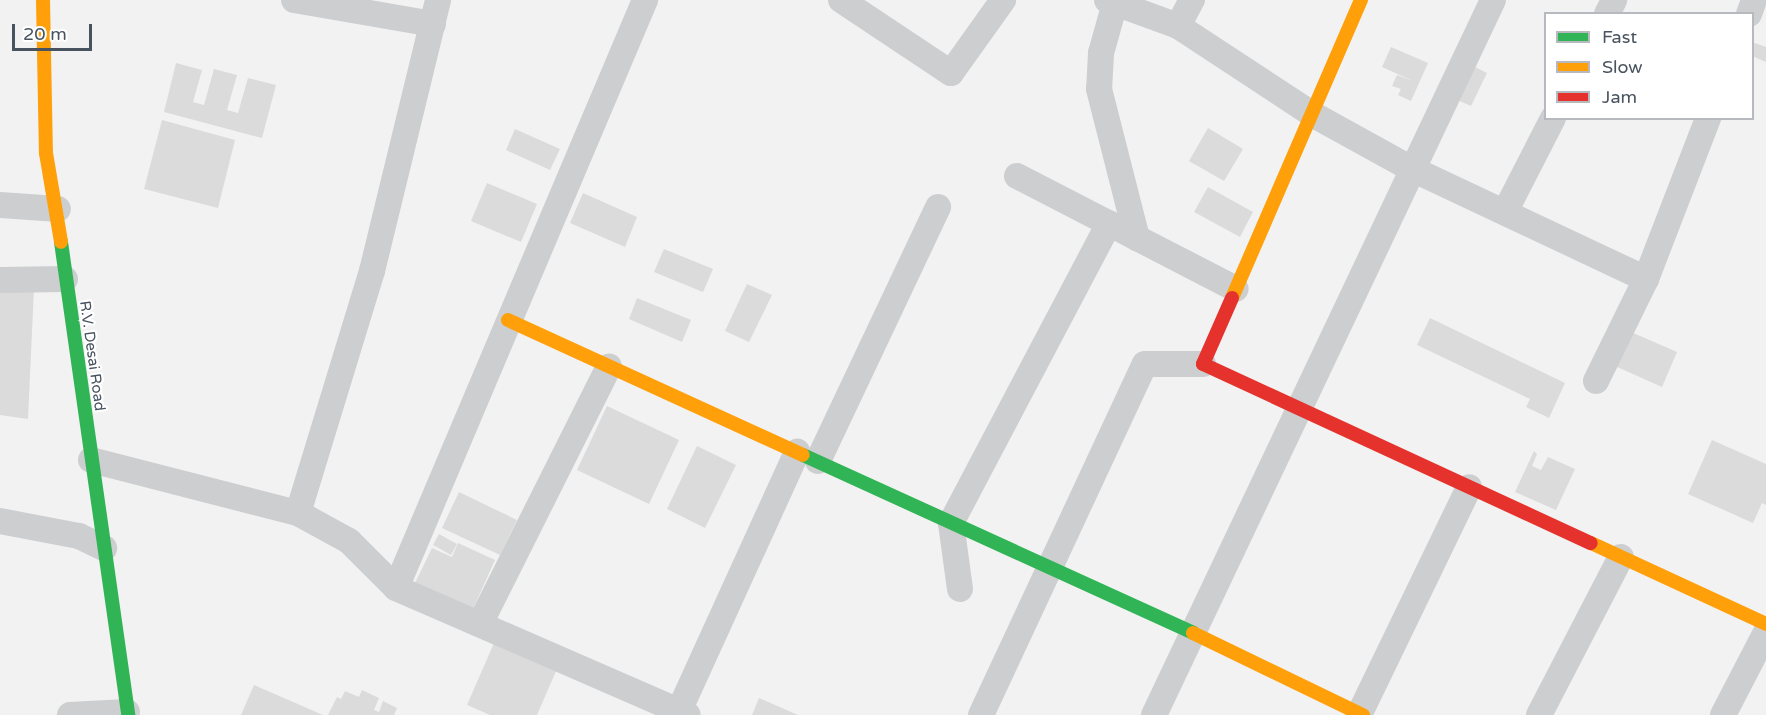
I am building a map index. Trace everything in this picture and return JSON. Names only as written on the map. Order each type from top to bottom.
[{"type":"street","name":"R.V. Desai Road","points":[[43,0],[46,153],[58,209],[65,279],[128,714]]},
{"type":"street","points":[[294,0],[435,12],[372,271],[298,513]]},
{"type":"street","points":[[396,588],[645,0]]},
{"type":"street","points":[[841,0],[951,73],[1003,0]]},
{"type":"street","points":[[1178,26],[1192,0]]},
{"type":"street","points":[[1203,364],[1361,0]]},
{"type":"street","points":[[1155,715],[1410,168],[1493,0]]},
{"type":"street","points":[[1137,238],[1099,89],[1101,53],[1111,2],[1178,26],[1312,114],[1410,168],[1506,210],[1646,279]]},
{"type":"street","points":[[1506,210],[1552,120]]},
{"type":"street","points":[[1596,381],[1646,279],[1707,120]]},
{"type":"street","points":[[1017,176],[1236,289]]},
{"type":"street","points":[[0,205],[58,209]]},
{"type":"street","points":[[91,460],[298,513],[349,541],[396,588],[683,713],[807,457],[938,207]]},
{"type":"street","points":[[960,589],[951,522],[1109,223]]},
{"type":"street","points":[[0,280],[65,279]]},
{"type":"street","points":[[508,320],[1048,566],[1361,714],[1468,486]]},
{"type":"street","points":[[981,715],[1048,566],[1145,364],[1203,364],[1766,624]]},
{"type":"street","points":[[480,624],[609,366]]},
{"type":"street","points":[[0,521],[79,536],[104,548]]},
{"type":"street","points":[[1539,715],[1621,557]]},
{"type":"street","points":[[1723,715],[1766,632]]},
{"type":"street","points":[[70,715],[128,714]]},
{"type":"building","points":[[1754,43],[1766,47],[1766,62],[1754,57]]},
{"type":"building","points":[[1391,47],[1428,63],[1411,101],[1398,95],[1401,89],[1392,86],[1397,75],[1413,81],[1382,67]]},
{"type":"building","points":[[176,63],[202,70],[193,102],[204,105],[214,69],[237,75],[227,110],[238,113],[248,78],[276,85],[262,138],[164,112]]},
{"type":"building","points":[[1471,65],[1487,73],[1471,106],[1455,99]]},
{"type":"building","points":[[162,120],[235,140],[218,208],[144,189]]},
{"type":"building","points":[[1208,128],[1243,149],[1224,181],[1189,161]]},
{"type":"building","points":[[515,129],[560,149],[550,170],[506,150]]},
{"type":"building","points":[[487,183],[537,204],[521,242],[471,221]]},
{"type":"building","points":[[1208,187],[1253,212],[1240,237],[1194,212]]},
{"type":"building","points":[[583,193],[637,217],[625,247],[570,223]]},
{"type":"building","points":[[664,249],[713,269],[703,292],[654,272]]},
{"type":"building","points":[[747,284],[772,295],[749,342],[725,331]]},
{"type":"building","points":[[0,287],[34,288],[28,419],[0,415]]},
{"type":"building","points":[[637,298],[691,320],[682,342],[629,319]]},
{"type":"building","points":[[1430,318],[1565,383],[1549,418],[1526,407],[1530,399],[1417,345]]},
{"type":"building","points":[[1631,332],[1677,352],[1662,387],[1615,366]]},
{"type":"building","points":[[607,406],[679,440],[649,504],[577,470]]},
{"type":"building","points":[[1712,440],[1766,464],[1766,505],[1762,503],[1753,523],[1688,494]]},
{"type":"building","points":[[697,446],[736,465],[705,528],[667,509]]},
{"type":"building","points":[[1534,451],[1537,454],[1532,466],[1541,470],[1548,457],[1575,469],[1556,510],[1515,492]]},
{"type":"building","points":[[459,492],[517,520],[500,555],[442,528]]},
{"type":"building","points":[[439,534],[457,544],[451,555],[433,545]]},
{"type":"building","points":[[458,543],[495,560],[473,609],[415,583],[432,548],[452,557]]},
{"type":"building","points":[[494,643],[556,671],[537,715],[490,715],[467,705]]},
{"type":"building","points":[[254,685],[323,715],[241,715]]},
{"type":"building","points":[[362,690],[379,698],[374,710],[379,712],[383,701],[397,708],[394,715],[328,715],[337,697],[341,699],[345,691],[359,697]]},
{"type":"building","points":[[759,698],[798,715],[752,715]]},
{"type":"traffic: fast","points":[[61,242],[128,715]]},
{"type":"traffic: fast","points":[[803,455],[1193,633]]},
{"type":"traffic: slow","points":[[43,0],[46,153],[61,242]]},
{"type":"traffic: slow","points":[[1232,298],[1361,0]]},
{"type":"traffic: slow","points":[[508,320],[803,455]]},
{"type":"traffic: slow","points":[[1591,543],[1766,624]]},
{"type":"traffic: slow","points":[[1193,633],[1363,715]]},
{"type":"traffic: jam","points":[[1232,298],[1203,364],[1591,543]]}]
